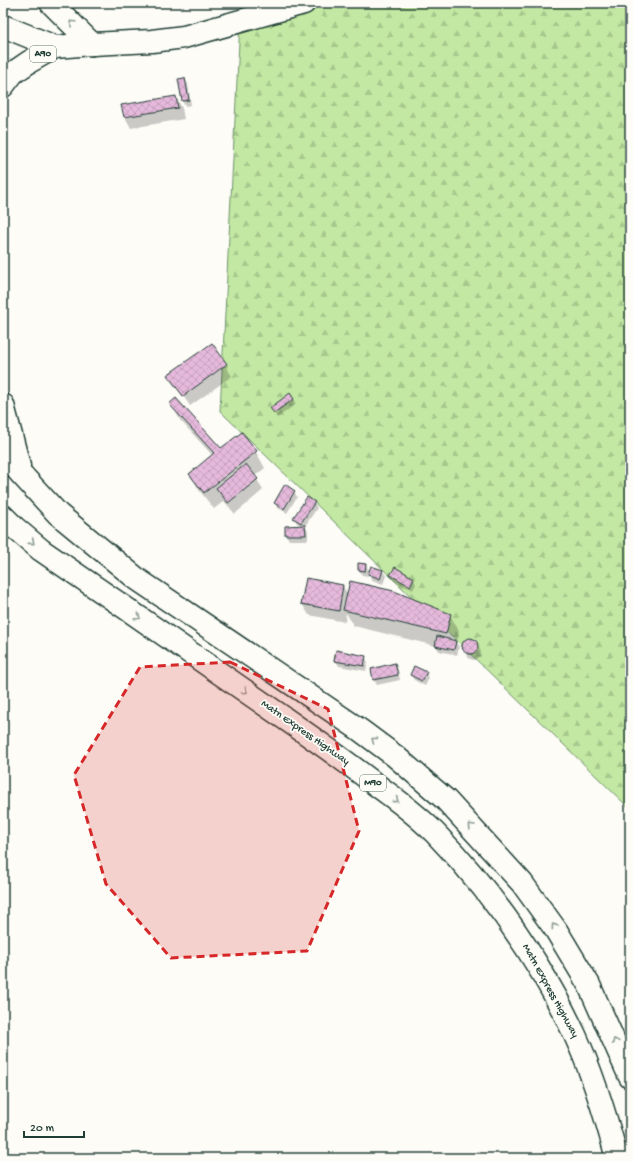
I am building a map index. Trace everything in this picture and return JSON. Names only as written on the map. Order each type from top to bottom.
[{"type":"main road","points":[[51,3],[92,44],[152,41],[184,37],[304,3]]},
{"type":"main road","points":[[3,26],[55,47]]},
{"type":"main road","name":"A90","points":[[3,86],[14,73],[29,62],[55,47],[92,44]]},
{"type":"main road","points":[[3,406],[22,475]]},
{"type":"main road","points":[[3,449],[10,461],[58,514],[137,578],[360,730],[395,756],[446,800],[522,883],[556,930],[589,985],[630,1077]]},
{"type":"main road","name":"Matn Express Highway","points":[[3,516],[41,550],[335,754],[406,807],[434,833],[490,897],[533,957],[562,1009],[586,1061],[617,1158]]},
{"type":"highlighted area","points":[[230,662],[328,709],[359,831],[307,951],[171,958],[106,884],[74,775],[140,667]]},
{"type":"green space","points":[[241,3],[630,3],[630,809],[220,411]]},
{"type":"building","points":[[185,78],[189,100],[182,101],[178,79]]},
{"type":"building","points":[[176,96],[178,108],[124,117],[121,105]]},
{"type":"building","points":[[212,343],[227,364],[183,396],[167,375]]},
{"type":"building","points":[[290,393],[294,399],[274,413],[270,408]]},
{"type":"building","points":[[176,398],[221,448],[242,432],[257,451],[204,493],[189,474],[214,453],[169,404]]},
{"type":"building","points":[[246,464],[258,479],[228,503],[216,488]]},
{"type":"building","points":[[285,484],[295,491],[284,509],[274,503]]},
{"type":"building","points":[[307,497],[315,502],[301,523],[293,518]]},
{"type":"building","points":[[305,525],[306,535],[285,535],[285,526]]},
{"type":"building","points":[[358,563],[366,564],[365,571],[358,570]]},
{"type":"building","points":[[371,566],[383,570],[380,579],[368,574]]},
{"type":"building","points":[[395,567],[414,578],[410,586],[390,575]]},
{"type":"building","points":[[306,578],[343,585],[339,611],[301,604]]},
{"type":"building","points":[[350,581],[394,591],[451,614],[446,634],[343,610]]},
{"type":"building","points":[[437,636],[456,641],[454,650],[435,646]]},
{"type":"building","points":[[467,638],[473,638],[478,643],[476,652],[473,654],[467,654],[462,649],[462,643]]},
{"type":"building","points":[[336,650],[366,656],[364,666],[334,661]]},
{"type":"building","points":[[395,663],[398,675],[373,680],[371,669]]},
{"type":"building","points":[[414,666],[427,672],[422,681],[410,675]]}]
